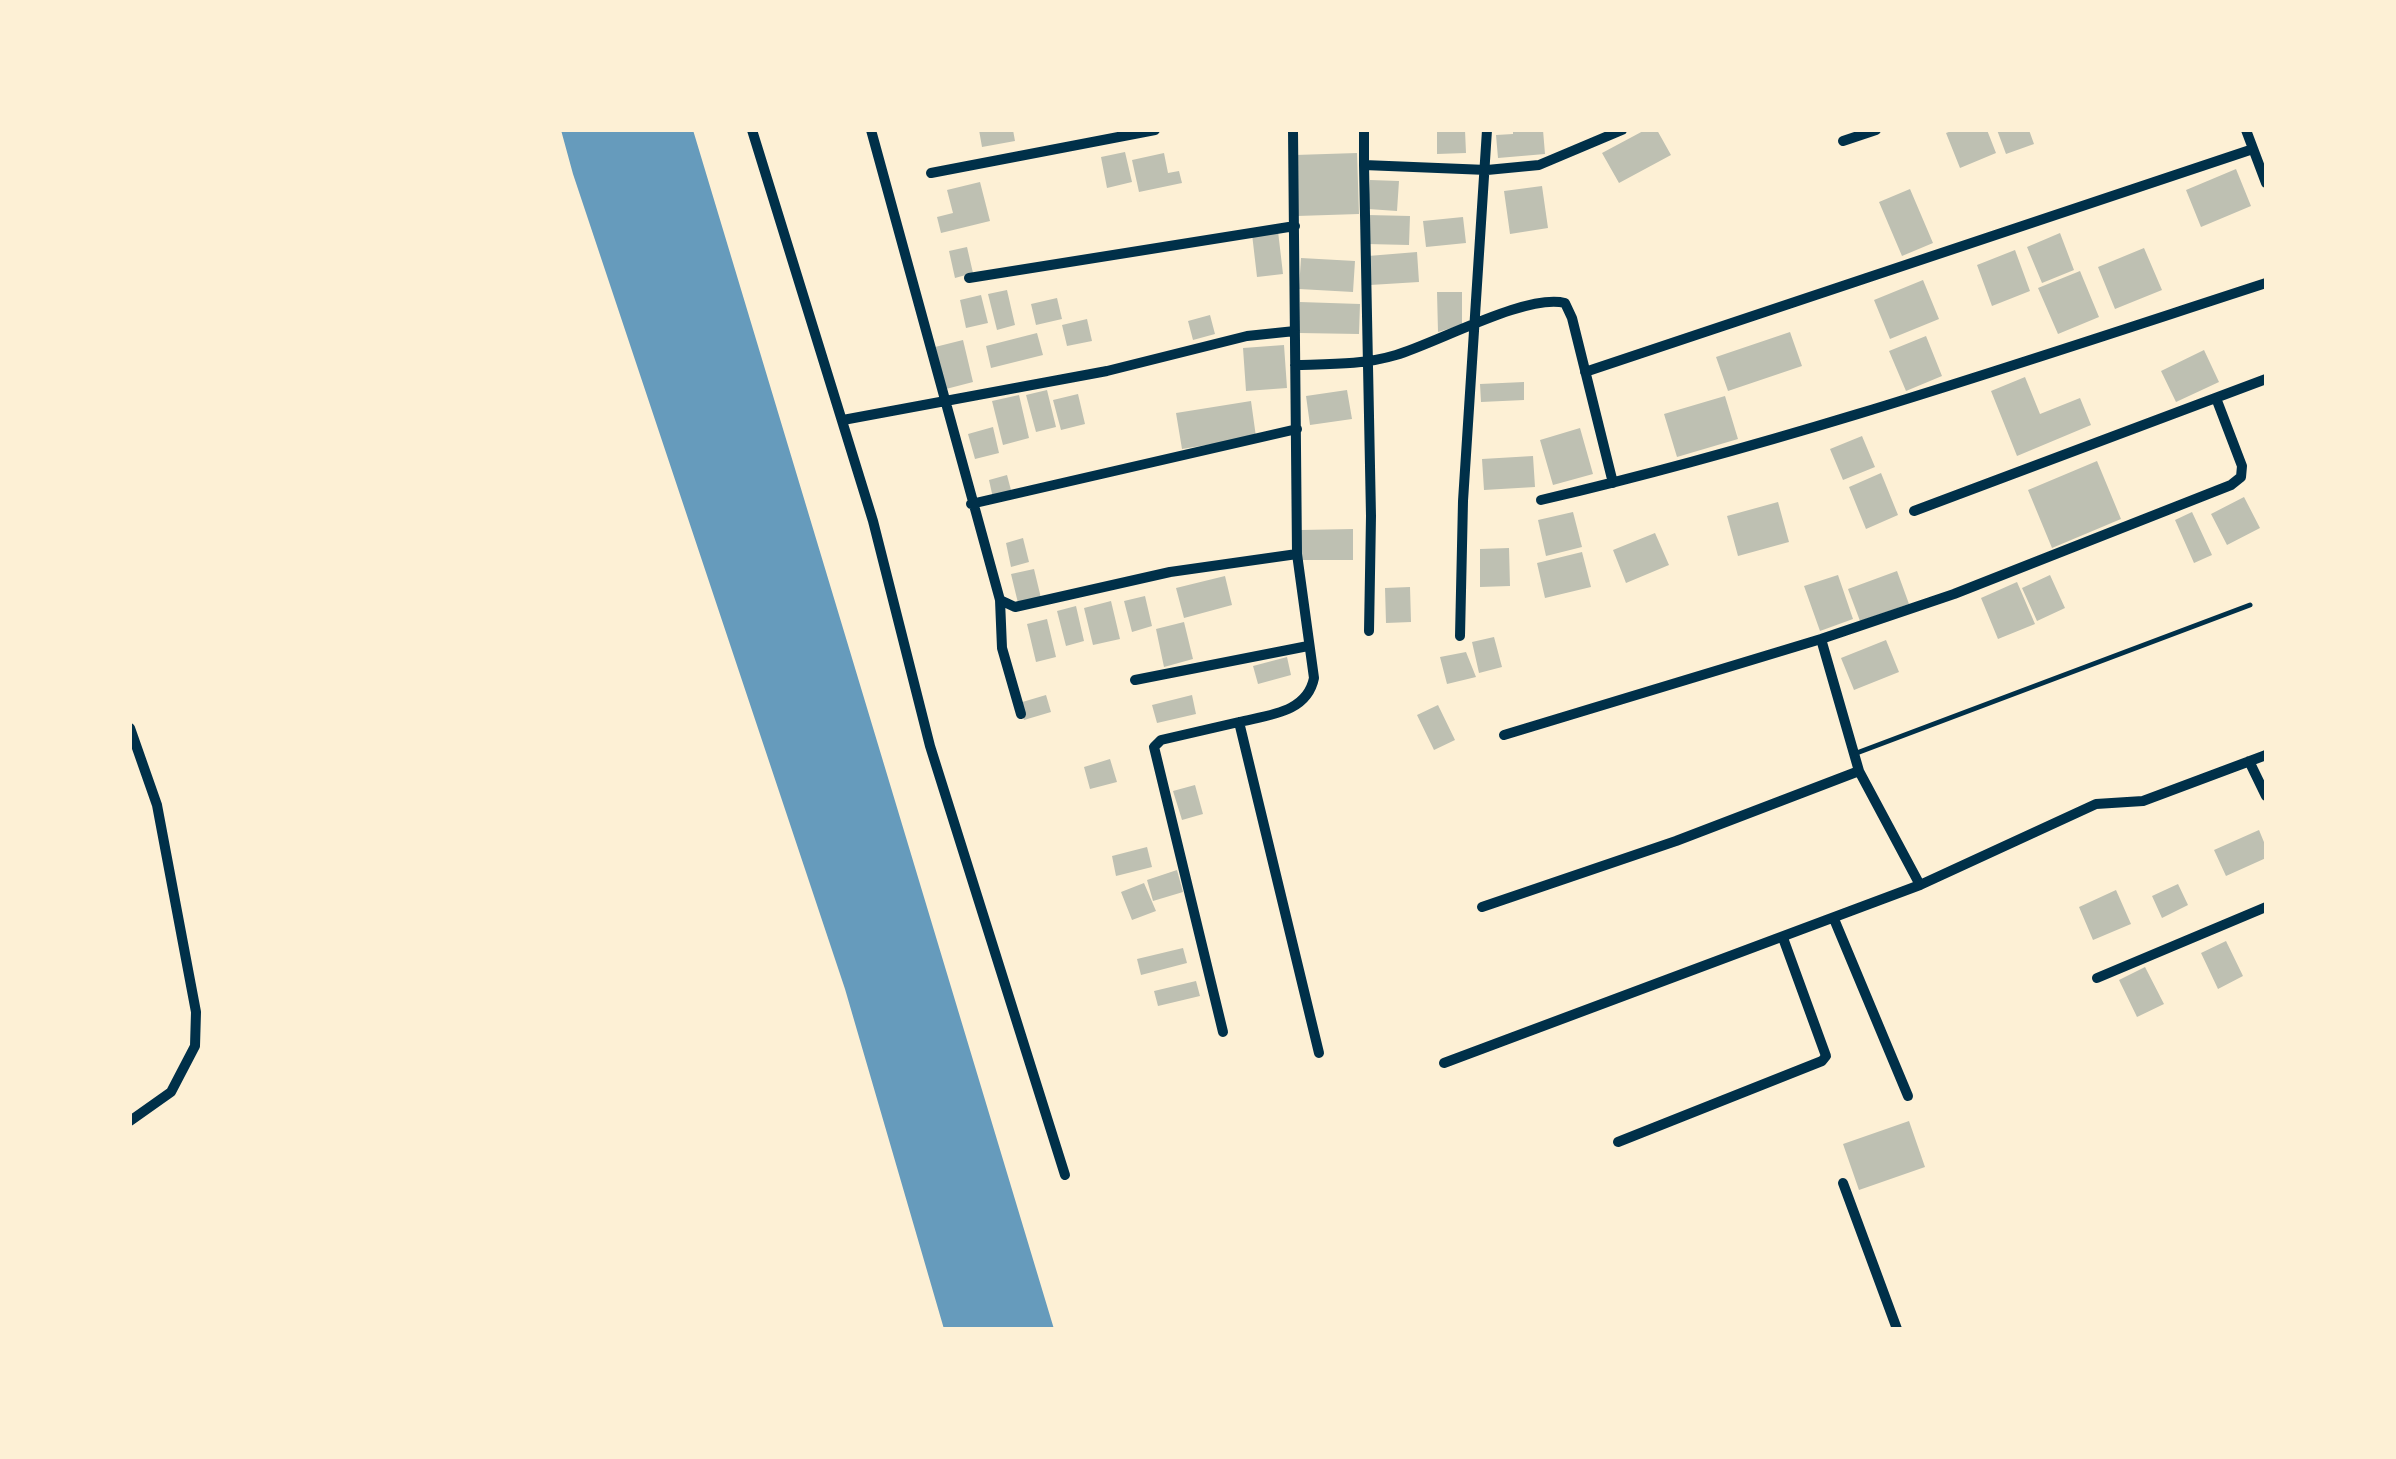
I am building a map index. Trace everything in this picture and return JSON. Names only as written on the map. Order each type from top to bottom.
[{"type":"street","points":[[752,130],[873,521],[930,746],[1066,1174]]},
{"type":"street","points":[[871,130],[1000,600],[1002,648],[1021,714]]},
{"type":"street","points":[[931,173],[1155,130]]},
{"type":"street","points":[[1223,1032],[1154,746],[1161,740],[1284,711],[1306,699],[1314,678],[1296,554],[1293,130]]},
{"type":"street","points":[[1364,130],[1372,516],[1368,631]]},
{"type":"street","points":[[1460,636],[1463,501],[1487,130]]},
{"type":"street","points":[[1364,165],[1487,170],[1539,165],[1622,130]]},
{"type":"street","points":[[1843,141],[1876,130]]},
{"type":"street","points":[[2246,130],[2266,183]]},
{"type":"street","points":[[1585,372],[2253,149]]},
{"type":"street","points":[[969,278],[1295,226]]},
{"type":"street","points":[[1540,500],[1668,470],[2266,283]]},
{"type":"street","points":[[1295,365],[1366,362],[1434,342],[1540,302],[1565,302],[1613,483]]},
{"type":"street","points":[[842,420],[1108,371],[1247,336],[1295,331]]},
{"type":"street","points":[[1914,511],[2266,378]]},
{"type":"street","points":[[1504,735],[1954,594],[2231,485],[2240,476],[2242,466],[2216,398]]},
{"type":"street","points":[[972,504],[1297,429]]},
{"type":"street","points":[[1000,600],[1015,607],[1157,575],[1296,554]]},
{"type":"street","points":[[1820,639],[1859,772],[1920,885]]},
{"type":"street","points":[[1135,680],[1308,646]]},
{"type":"street","points":[[1239,722],[1320,1052]]},
{"type":"street","points":[[130,728],[157,805],[196,1012],[195,1046],[171,1092],[130,1122]]},
{"type":"street","points":[[1444,1063],[1920,885],[2096,804],[2144,801],[2266,755]]},
{"type":"street","points":[[2249,761],[2266,796]]},
{"type":"street","points":[[1482,906],[1695,834],[1859,772]]},
{"type":"street","points":[[2098,978],[2266,907]]},
{"type":"street","points":[[1834,919],[1908,1096]]},
{"type":"street","points":[[1618,1142],[1826,1056],[1783,938]]},
{"type":"street","points":[[1844,1183],[1897,1329]]},
{"type":"lane","points":[[1854,754],[2250,605]]},
{"type":"water","points":[[561,130],[693,130],[1054,1329],[944,1329],[845,989]]},
{"type":"building","points":[[979,130],[1013,130],[1015,141],[982,147]]},
{"type":"building","points":[[1437,130],[1465,130],[1466,153],[1437,154]]},
{"type":"building","points":[[1513,130],[1543,130],[1545,154],[1498,158],[1496,135],[1513,134]]},
{"type":"building","points":[[1645,130],[1657,130],[1671,155],[1619,183],[1602,153]]},
{"type":"building","points":[[1987,130],[1996,153],[1960,168],[1946,133]]},
{"type":"building","points":[[1997,130],[2029,130],[2034,144],[2006,154]]},
{"type":"building","points":[[1125,152],[1132,182],[1107,188],[1101,157]]},
{"type":"building","points":[[1164,153],[1168,173],[1179,171],[1182,183],[1139,192],[1132,160]]},
{"type":"building","points":[[1357,153],[1359,214],[1297,216],[1295,155]]},
{"type":"building","points":[[2236,169],[2251,206],[2201,227],[2186,190]]},
{"type":"building","points":[[1370,180],[1399,181],[1397,211],[1368,209]]},
{"type":"building","points":[[980,182],[990,221],[941,233],[937,217],[953,213],[947,190]]},
{"type":"building","points":[[1542,186],[1548,228],[1510,234],[1504,191]]},
{"type":"building","points":[[1910,189],[1933,243],[1902,256],[1879,202]]},
{"type":"building","points":[[1368,215],[1410,216],[1409,245],[1367,244]]},
{"type":"building","points":[[1463,217],[1466,243],[1426,247],[1423,221]]},
{"type":"building","points":[[1278,231],[1283,274],[1257,277],[1252,234]]},
{"type":"building","points":[[2060,233],[2074,270],[2042,283],[2027,247]]},
{"type":"building","points":[[967,247],[973,273],[955,278],[949,251]]},
{"type":"building","points":[[2144,248],[2162,290],[2115,309],[2098,267]]},
{"type":"building","points":[[2015,250],[2030,291],[1992,306],[1977,265]]},
{"type":"building","points":[[1417,252],[1419,282],[1370,285],[1368,256]]},
{"type":"building","points":[[1301,258],[1355,261],[1353,292],[1299,289]]},
{"type":"building","points":[[2080,271],[2099,317],[2058,334],[2038,288]]},
{"type":"building","points":[[1923,280],[1939,319],[1890,339],[1874,300]]},
{"type":"building","points":[[1007,290],[1015,325],[997,330],[988,294]]},
{"type":"building","points":[[1437,292],[1462,292],[1462,325],[1438,332]]},
{"type":"building","points":[[981,295],[988,323],[966,328],[960,300]]},
{"type":"building","points":[[1057,298],[1062,319],[1036,325],[1031,304]]},
{"type":"building","points":[[1300,302],[1360,304],[1359,334],[1299,333]]},
{"type":"building","points":[[1210,315],[1215,334],[1193,340],[1188,321]]},
{"type":"building","points":[[1087,319],[1092,341],[1067,346],[1062,325]]},
{"type":"building","points":[[1790,332],[1802,366],[1728,391],[1716,357]]},
{"type":"building","points":[[1037,333],[1043,355],[991,368],[986,346]]},
{"type":"building","points":[[1926,336],[1942,376],[1906,391],[1889,351]]},
{"type":"building","points":[[963,340],[973,382],[946,389],[935,347]]},
{"type":"building","points":[[1284,345],[1287,388],[1246,391],[1243,348]]},
{"type":"building","points":[[2204,350],[2219,382],[2176,402],[2161,371]]},
{"type":"building","points":[[2025,377],[2040,414],[2080,398],[2091,425],[2017,456],[1991,391]]},
{"type":"building","points":[[1524,382],[1524,400],[1481,402],[1480,384]]},
{"type":"building","points":[[1047,390],[1056,427],[1036,432],[1026,395]]},
{"type":"building","points":[[1347,390],[1352,419],[1310,425],[1306,396]]},
{"type":"building","points":[[1078,394],[1085,424],[1061,430],[1053,400]]},
{"type":"building","points":[[1019,395],[1029,438],[1003,445],[992,401]]},
{"type":"building","points":[[1725,396],[1738,439],[1677,457],[1664,414]]},
{"type":"building","points":[[1251,401],[1256,437],[1182,449],[1176,413]]},
{"type":"building","points":[[993,427],[999,453],[975,459],[968,434]]},
{"type":"building","points":[[1580,428],[1593,474],[1553,485],[1540,440]]},
{"type":"building","points":[[1862,436],[1875,467],[1843,480],[1830,449]]},
{"type":"building","points":[[1533,456],[1535,487],[1484,490],[1482,459]]},
{"type":"building","points":[[2097,461],[2121,519],[2052,548],[2028,490]]},
{"type":"building","points":[[1881,473],[1898,515],[1866,529],[1849,487]]},
{"type":"building","points":[[1007,475],[1012,494],[993,498],[989,480]]},
{"type":"building","points":[[2244,497],[2260,528],[2227,545],[2211,514]]},
{"type":"building","points":[[1778,502],[1789,542],[1738,556],[1727,516]]},
{"type":"building","points":[[1573,512],[1582,547],[1546,556],[1538,520]]},
{"type":"building","points":[[2192,512],[2212,555],[2194,563],[2175,520]]},
{"type":"building","points":[[1353,529],[1353,560],[1301,560],[1301,530]]},
{"type":"building","points":[[1655,533],[1669,565],[1626,583],[1613,550]]},
{"type":"building","points":[[1023,538],[1029,562],[1011,567],[1006,543]]},
{"type":"building","points":[[1509,548],[1510,586],[1480,587],[1480,549]]},
{"type":"building","points":[[1582,552],[1591,587],[1545,598],[1537,563]]},
{"type":"building","points":[[1034,569],[1041,598],[1018,603],[1011,574]]},
{"type":"building","points":[[1897,571],[1909,604],[1860,621],[1848,589]]},
{"type":"building","points":[[1838,575],[1853,619],[1820,631],[1804,586]]},
{"type":"building","points":[[2050,575],[2065,608],[2037,621],[2022,588]]},
{"type":"building","points":[[1225,576],[1232,605],[1184,618],[1176,588]]},
{"type":"building","points":[[2017,582],[2035,624],[1998,639],[1981,598]]},
{"type":"building","points":[[1410,587],[1411,622],[1386,623],[1385,588]]},
{"type":"building","points":[[1145,596],[1152,626],[1132,632],[1124,601]]},
{"type":"building","points":[[1111,601],[1120,639],[1093,645],[1084,608]]},
{"type":"building","points":[[1076,606],[1084,641],[1066,646],[1057,611]]},
{"type":"building","points":[[1047,619],[1056,657],[1036,662],[1027,624]]},
{"type":"building","points":[[1184,622],[1193,659],[1164,667],[1156,629]]},
{"type":"building","points":[[1494,637],[1502,667],[1479,673],[1472,642]]},
{"type":"building","points":[[1886,640],[1899,672],[1854,690],[1841,658]]},
{"type":"building","points":[[1466,652],[1476,677],[1447,684],[1440,657]]},
{"type":"building","points":[[1287,657],[1291,675],[1258,684],[1253,666]]},
{"type":"building","points":[[1046,695],[1051,712],[1024,720],[1019,703]]},
{"type":"building","points":[[1192,695],[1196,714],[1157,723],[1152,705]]},
{"type":"building","points":[[1438,705],[1455,740],[1434,750],[1417,715]]},
{"type":"building","points":[[1110,759],[1117,782],[1090,789],[1084,767]]},
{"type":"building","points":[[1195,785],[1203,814],[1182,820],[1173,791]]},
{"type":"building","points":[[2259,830],[2266,858],[2226,876],[2214,850]]},
{"type":"building","points":[[1147,847],[1152,867],[1116,876],[1112,856]]},
{"type":"building","points":[[1177,870],[1183,892],[1153,901],[1147,880]]},
{"type":"building","points":[[1144,883],[1156,911],[1132,920],[1121,892]]},
{"type":"building","points":[[2178,884],[2188,905],[2162,918],[2152,896]]},
{"type":"building","points":[[2116,890],[2131,924],[2093,940],[2079,907]]},
{"type":"building","points":[[2226,941],[2243,976],[2218,989],[2201,953]]},
{"type":"building","points":[[1183,948],[1187,963],[1141,975],[1137,959]]},
{"type":"building","points":[[2145,967],[2164,1004],[2137,1017],[2119,980]]},
{"type":"building","points":[[1196,981],[1200,996],[1158,1006],[1154,991]]},
{"type":"building","points":[[1909,1121],[1925,1167],[1859,1190],[1843,1144]]}]
